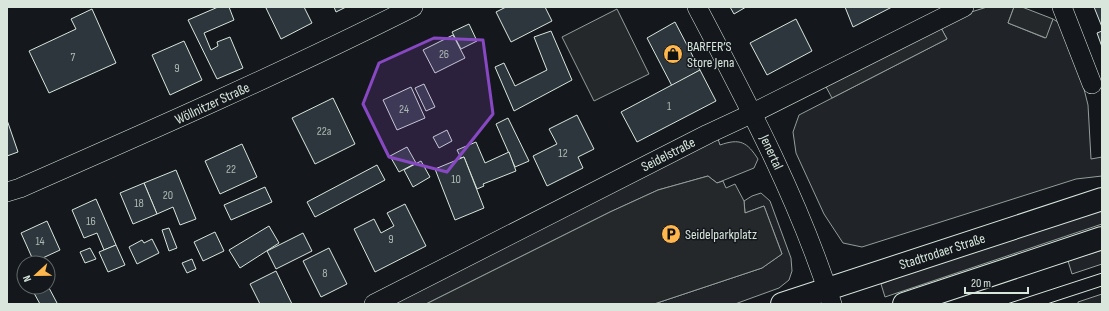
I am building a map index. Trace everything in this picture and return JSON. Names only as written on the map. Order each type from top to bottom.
[{"type":"main road","name":"Stadtrodaer Straße","points":[[782,304],[830,296],[1102,199]]},
{"type":"main road","points":[[904,304],[1102,238]]},
{"type":"street","name":"Wöllnitzer Straße","points":[[7,192],[20,188],[175,120],[413,7]]},
{"type":"street","name":"Jenertal","points":[[697,7],[753,113],[789,189],[830,296]]},
{"type":"street","name":"Seidelstraße","points":[[374,304],[694,141],[964,7]]},
{"type":"street","points":[[1062,7],[1092,84]]},
{"type":"highlighted area","points":[[434,38],[483,40],[493,114],[447,172],[389,157],[363,104],[379,63]]},
{"type":"shaded area","points":[[987,7],[1014,7],[1008,23],[1045,38],[1053,19],[1064,26],[1074,49],[1088,105],[1091,159],[1102,157],[1102,176],[1076,179],[862,247],[843,243],[824,214],[796,153],[793,132],[799,115],[947,39],[940,26],[965,14]]},
{"type":"shaded area","points":[[1014,7],[1022,7],[1053,19],[1046,38],[1008,23]]},
{"type":"shaded area","points":[[617,9],[649,74],[594,101],[562,37]]},
{"type":"shaded area","points":[[940,26],[947,39],[832,98],[825,85]]},
{"type":"shaded area","points":[[718,139],[720,145],[738,142],[746,145],[758,159],[754,168],[717,183],[708,176],[658,190],[610,212],[426,304],[392,304]]},
{"type":"shaded area","name":"Seidelparkplatz","points":[[708,176],[717,183],[723,181],[726,188],[735,184],[744,201],[745,213],[764,206],[782,254],[762,268],[654,304],[426,304],[610,212],[658,190]]},
{"type":"shaded area","points":[[761,193],[770,201],[791,258],[792,271],[789,280],[779,288],[735,304],[654,304],[762,268],[782,254],[764,206],[745,213],[744,201]]},
{"type":"shaded area","points":[[1102,210],[1102,224],[885,297],[881,284],[917,270]]},
{"type":"shaded area","points":[[1102,250],[1102,264],[1072,274],[1068,261]]},
{"type":"shaded area","points":[[1102,294],[1102,304],[1078,304],[1078,302]]},
{"type":"building","points":[[218,7],[229,7],[234,20],[204,33],[211,50],[218,46],[217,42],[230,37],[243,68],[217,79],[188,20]]},
{"type":"building","points":[[304,7],[312,23],[281,39],[266,8]]},
{"type":"building","points":[[334,7],[346,7],[336,12]]},
{"type":"building","points":[[506,7],[545,7],[552,21],[511,42],[496,12]]},
{"type":"building","points":[[730,7],[746,7],[734,14]]},
{"type":"building","points":[[845,7],[892,7],[853,27]]},
{"type":"building","points":[[1094,7],[1102,7],[1102,27]]},
{"type":"building","points":[[92,9],[116,63],[49,93],[29,51],[76,29],[71,19]]},
{"type":"building","points":[[796,19],[812,51],[767,75],[750,43]]},
{"type":"building","points":[[675,22],[700,70],[672,86],[647,38]]},
{"type":"building","points":[[469,24],[477,41],[461,49],[452,32]]},
{"type":"building","points":[[551,31],[572,80],[514,111],[495,67],[504,63],[515,86],[547,70],[534,37]]},
{"type":"building","points":[[1102,31],[1102,47],[1097,33]]},
{"type":"building","points":[[453,35],[465,58],[435,73],[423,50]]},
{"type":"building","points":[[184,41],[202,80],[170,95],[152,55]]},
{"type":"building","points":[[700,70],[716,101],[637,142],[621,112]]},
{"type":"building","points":[[424,84],[435,107],[426,111],[415,88]]},
{"type":"building","points":[[411,87],[425,118],[397,130],[383,100]]},
{"type":"building","points":[[333,98],[355,144],[315,164],[292,118]]},
{"type":"building","points":[[577,115],[594,149],[578,157],[583,168],[547,186],[533,156],[557,144],[549,129]]},
{"type":"building","points":[[508,118],[529,161],[515,167],[496,124]]},
{"type":"building","points":[[7,120],[18,152],[7,156]]},
{"type":"building","points":[[447,130],[452,141],[439,148],[433,137]]},
{"type":"building","points":[[476,142],[485,163],[509,152],[516,171],[483,184],[484,186],[477,189],[464,157],[461,158],[457,150]]},
{"type":"building","points":[[242,144],[257,177],[220,194],[205,161]]},
{"type":"building","points":[[407,147],[416,163],[399,172],[390,156]]},
{"type":"building","points":[[464,157],[484,208],[455,220],[435,169]]},
{"type":"building","points":[[421,161],[430,177],[413,187],[404,170]]},
{"type":"building","points":[[377,165],[385,180],[315,217],[307,202]]},
{"type":"building","points":[[176,170],[196,219],[180,225],[173,207],[157,214],[144,183]]},
{"type":"building","points":[[144,183],[157,214],[133,224],[120,193]]},
{"type":"building","points":[[265,187],[272,202],[231,220],[224,205]]},
{"type":"building","points":[[96,199],[116,245],[104,250],[97,233],[84,238],[72,210]]},
{"type":"building","points":[[405,204],[426,246],[375,272],[354,229],[374,219],[381,233],[394,226],[387,213]]},
{"type":"building","points":[[47,221],[60,250],[49,255],[31,255],[21,233]]},
{"type":"building","points":[[269,226],[279,243],[240,268],[229,250]]},
{"type":"building","points":[[169,228],[177,248],[169,251],[162,230]]},
{"type":"building","points":[[215,232],[224,251],[203,261],[194,242]]},
{"type":"building","points":[[303,233],[312,251],[276,269],[267,251]]},
{"type":"building","points":[[152,239],[159,253],[137,264],[129,247],[142,240],[144,243]]},
{"type":"building","points":[[116,245],[125,265],[108,272],[99,252]]},
{"type":"building","points":[[90,248],[96,259],[85,263],[80,252]]},
{"type":"building","points":[[329,248],[347,284],[321,297],[303,261]]},
{"type":"building","points":[[192,259],[196,269],[187,273],[182,263]]},
{"type":"building","points":[[276,271],[292,304],[260,304],[250,284]]},
{"type":"building","points":[[35,295],[53,295],[57,303],[56,304],[40,304]]},
{"type":"tram line","points":[[1007,304],[1102,273]]},
{"type":"tram line","points":[[1047,304],[1102,286]]},
{"type":"place","name":"BARFER’S Store Jena","points":[[673,54]]},
{"type":"place","name":"Seidelparkplatz","points":[[671,234]]}]
